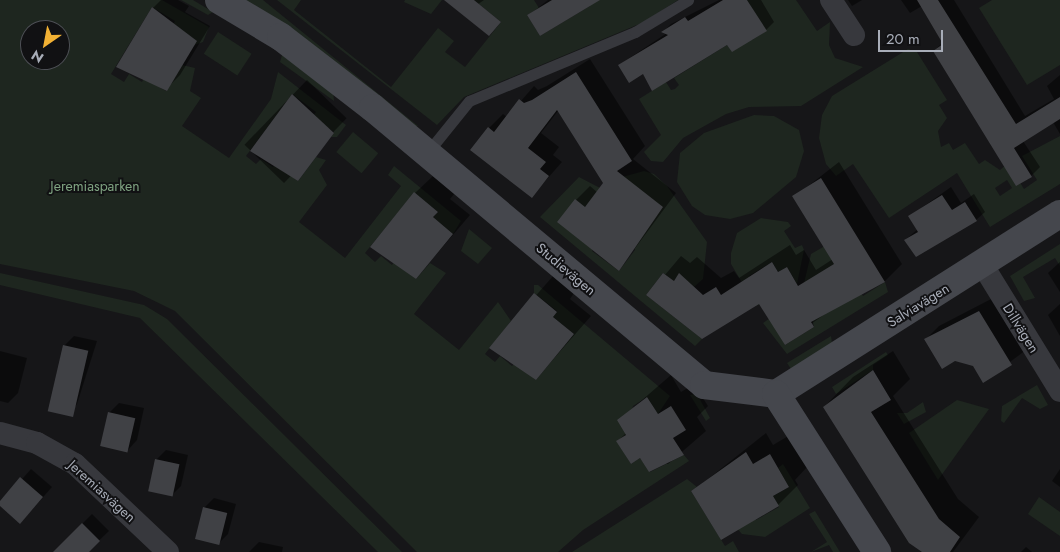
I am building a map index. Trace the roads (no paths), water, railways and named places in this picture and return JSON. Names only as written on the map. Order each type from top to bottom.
[{"type":"street","name":"Studievägen","points":[[219,0],[281,37],[427,154],[704,385],[776,394]]},
{"type":"street","points":[[831,0],[854,35]]},
{"type":"street","name":"Salviavägen","points":[[776,394],[1060,214]]},
{"type":"street","name":"Dillvägen","points":[[982,264],[1060,392]]},
{"type":"street","points":[[776,394],[876,552]]},
{"type":"street","name":"Jeremiasvägen","points":[[0,433],[37,443],[75,464],[168,552]]},
{"type":"lane","points":[[427,154],[469,101],[635,32],[688,0]]},
{"type":"park label","name":"Jeremiasparken","points":[[95,186]]}]
